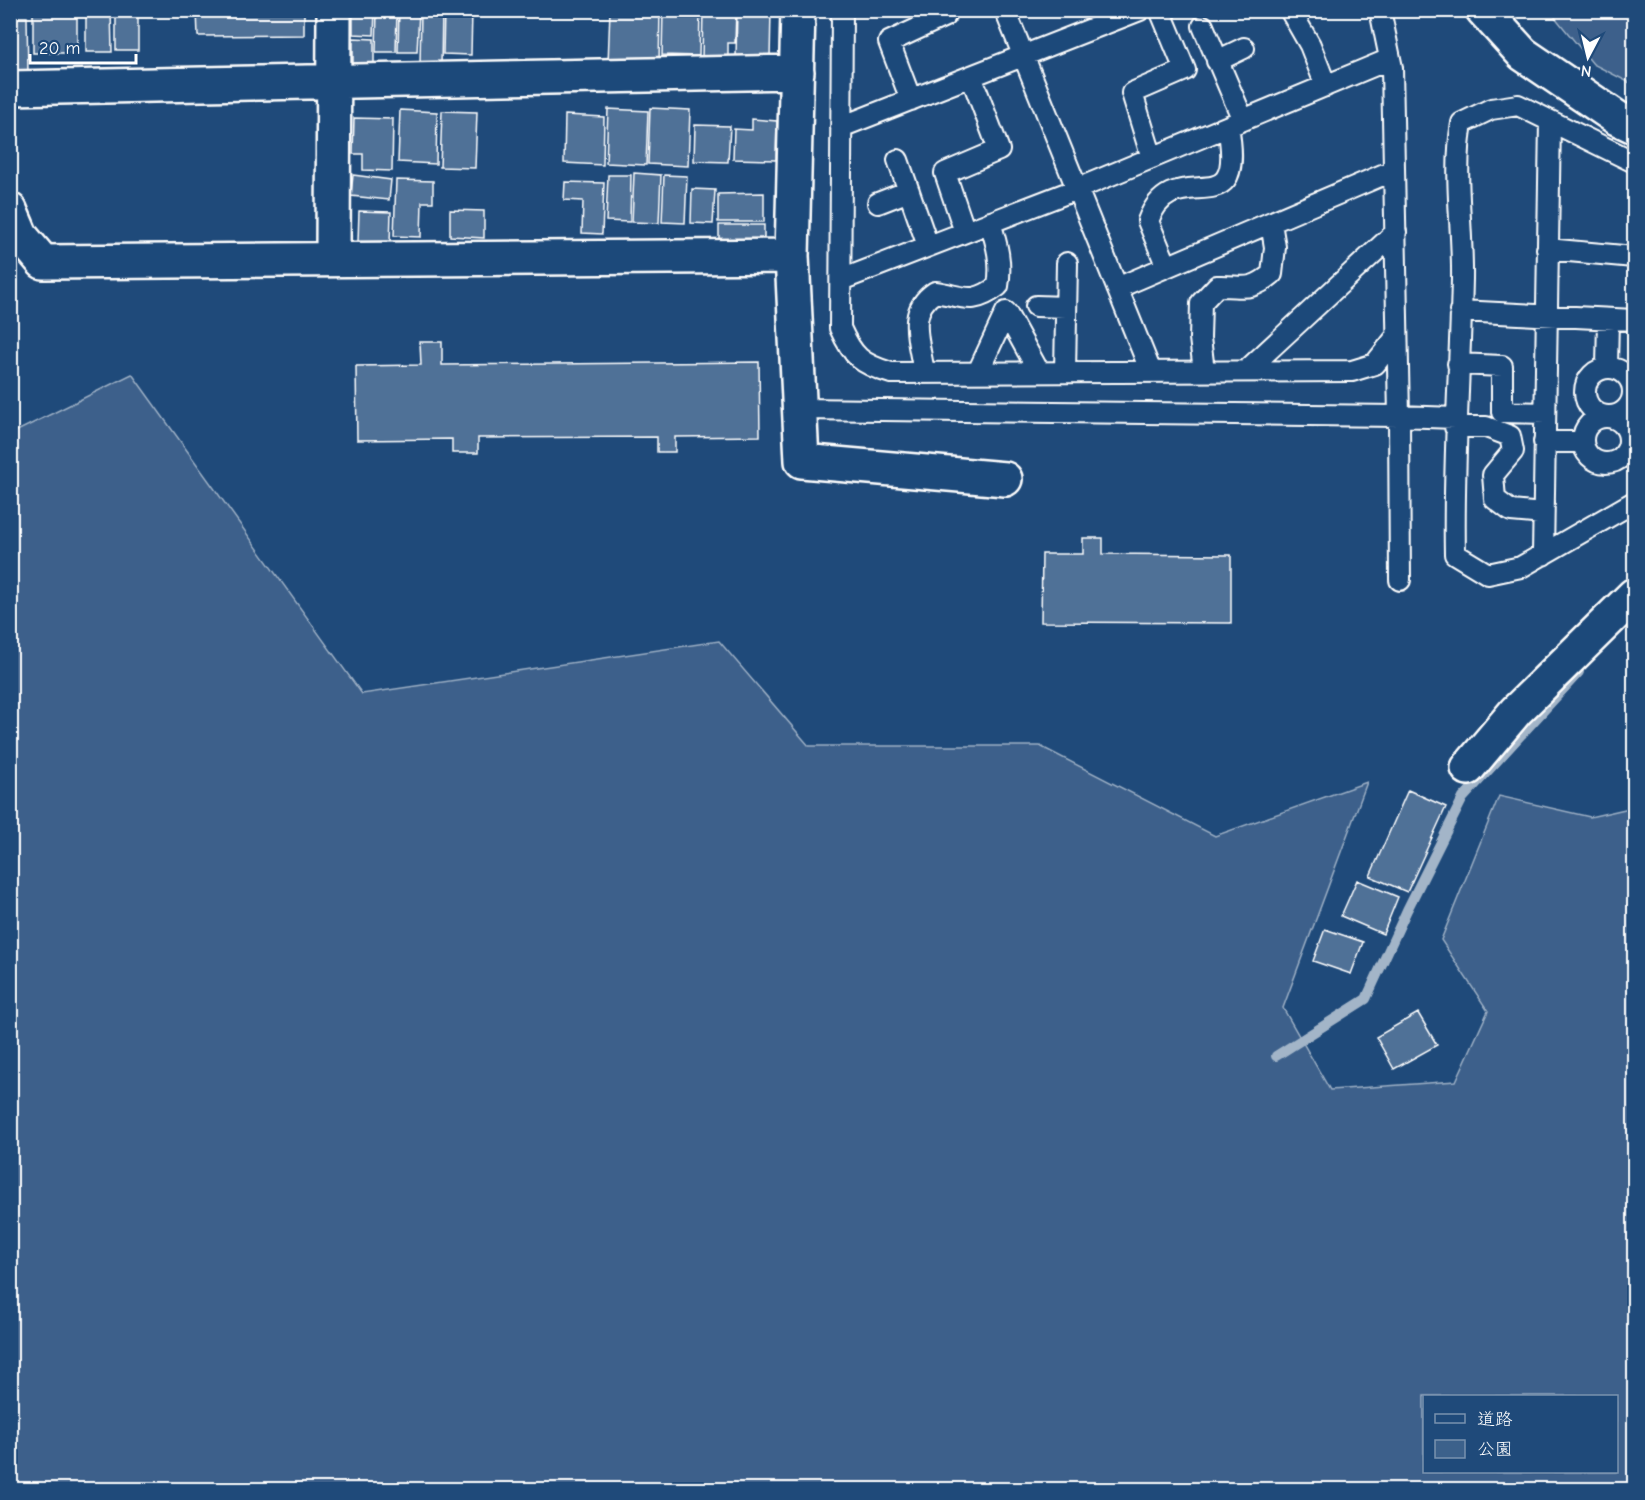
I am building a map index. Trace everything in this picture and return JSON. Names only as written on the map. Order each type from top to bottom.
[{"type":"street","points":[[333,258],[334,10]]},
{"type":"street","points":[[798,10],[792,256],[802,461],[1005,479]]},
{"type":"street","points":[[1483,10],[1524,54],[1617,118],[1635,126]]},
{"type":"street","points":[[10,88],[797,72]]},
{"type":"street","points":[[10,210],[21,236],[43,261],[792,256]]},
{"type":"street","points":[[1468,768],[1516,711],[1635,595]]},
{"type":"lane","points":[[842,10],[840,328],[850,350],[868,366],[891,373],[1352,371],[1375,364],[1398,336]]},
{"type":"lane","points":[[911,100],[889,42],[945,16],[943,10]]},
{"type":"lane","points":[[1005,10],[1151,372]]},
{"type":"lane","points":[[842,127],[1140,10]]},
{"type":"lane","points":[[1152,158],[1132,93],[1185,69],[1160,10]]},
{"type":"lane","points":[[1290,10],[1310,45],[1326,86]]},
{"type":"lane","points":[[1380,10],[1390,59],[1394,170],[1400,580]]},
{"type":"lane","points":[[1167,267],[1148,220],[1154,207],[1163,196],[1174,190],[1211,189],[1224,183],[1232,170],[1236,123],[1217,61],[1203,26]]},
{"type":"lane","points":[[1217,61],[1244,48]]},
{"type":"lane","points":[[841,280],[1077,189],[1390,59]]},
{"type":"lane","points":[[965,232],[945,173],[999,150],[971,76]]},
{"type":"lane","points":[[1635,162],[1518,105],[1491,109],[1462,123],[1457,150],[1462,277],[1455,423],[1455,554],[1488,574],[1521,567],[1635,502]]},
{"type":"lane","points":[[1543,555],[1550,121]]},
{"type":"lane","points":[[898,160],[928,246]]},
{"type":"lane","points":[[1117,288],[1394,170]]},
{"type":"lane","points":[[878,203],[909,190]]},
{"type":"lane","points":[[924,373],[915,325],[923,300],[934,292],[960,299],[983,297],[998,286],[1001,269],[999,252],[990,222]]},
{"type":"lane","points":[[1204,371],[1200,338],[1201,303],[1217,286],[1244,288],[1258,286],[1272,274],[1275,247],[1271,223]]},
{"type":"lane","points":[[1246,371],[1396,232]]},
{"type":"lane","points":[[1547,249],[1635,257]]},
{"type":"lane","points":[[1065,372],[1067,263]]},
{"type":"lane","points":[[1036,306],[1066,307]]},
{"type":"lane","points":[[1460,311],[1635,320]]},
{"type":"lane","points":[[978,372],[1006,312],[1039,372]]},
{"type":"lane","points":[[1607,367],[1608,319]]},
{"type":"lane","points":[[1458,364],[1502,366],[1502,412],[1545,413]]},
{"type":"lane","points":[[1607,367],[1588,380],[1586,391],[1594,411],[1609,417],[1621,420],[1630,445],[1620,459],[1593,459],[1586,452],[1582,442],[1583,434],[1591,425],[1609,417],[1628,408],[1632,387],[1624,373],[1607,367]]},
{"type":"lane","points":[[800,409],[1399,416],[1486,427],[1510,436],[1513,451],[1493,475],[1495,499],[1511,511],[1543,514]]},
{"type":"lane","points":[[1544,442],[1582,442]]},
{"type":"green space","points":[[1550,11],[1634,11],[1634,85],[1593,64]]},
{"type":"green space","points":[[132,374],[362,694],[719,641],[809,746],[1040,746],[1215,836],[1367,782],[1283,1008],[1330,1090],[1456,1081],[1488,1011],[1441,940],[1499,796],[1590,817],[1634,807],[1634,1489],[11,1489],[11,434]]},
{"type":"building","points":[[33,10],[77,10],[77,53],[33,53]]},
{"type":"building","points":[[86,10],[111,10],[112,52],[86,52]]},
{"type":"building","points":[[116,10],[138,10],[138,50],[116,50]]},
{"type":"building","points":[[197,10],[304,10],[304,35],[198,36]]},
{"type":"building","points":[[353,10],[375,10],[374,35],[353,34]]},
{"type":"building","points":[[377,10],[397,10],[396,52],[376,52]]},
{"type":"building","points":[[399,10],[419,10],[417,52],[398,52]]},
{"type":"building","points":[[421,10],[442,10],[441,66],[420,66]]},
{"type":"building","points":[[444,10],[472,10],[471,55],[443,54]]},
{"type":"building","points":[[610,10],[660,10],[659,65],[608,64]]},
{"type":"building","points":[[663,10],[700,10],[699,56],[662,55]]},
{"type":"building","points":[[703,10],[736,10],[735,43],[728,43],[728,58],[702,58]]},
{"type":"building","points":[[737,10],[771,10],[770,59],[736,58]]},
{"type":"building","points":[[10,17],[27,17],[28,74],[10,74]]},
{"type":"building","points":[[353,38],[374,39],[374,68],[353,68]]},
{"type":"building","points":[[650,108],[690,110],[688,166],[648,164]]},
{"type":"building","points":[[608,109],[648,111],[646,165],[606,163]]},
{"type":"building","points":[[400,110],[437,112],[436,164],[398,162]]},
{"type":"building","points":[[442,111],[477,112],[475,168],[440,167]]},
{"type":"building","points":[[565,115],[604,117],[603,165],[564,163]]},
{"type":"building","points":[[354,118],[393,119],[392,171],[363,170],[363,154],[353,154]]},
{"type":"building","points":[[752,119],[777,121],[776,160],[733,159],[734,129],[752,130]]},
{"type":"building","points":[[695,125],[730,126],[728,162],[694,161]]},
{"type":"building","points":[[634,173],[661,175],[659,223],[632,222]]},
{"type":"building","points":[[353,175],[391,180],[389,200],[351,196]]},
{"type":"building","points":[[608,175],[631,175],[630,222],[606,221]]},
{"type":"building","points":[[664,175],[687,176],[685,223],[662,222]]},
{"type":"building","points":[[396,180],[433,181],[433,202],[422,202],[421,237],[394,236]]},
{"type":"building","points":[[565,182],[604,183],[602,234],[582,233],[583,201],[564,200]]},
{"type":"building","points":[[692,189],[715,190],[713,224],[691,223]]},
{"type":"building","points":[[764,193],[764,222],[718,222],[718,194]]},
{"type":"building","points":[[450,210],[484,211],[484,238],[450,236]]},
{"type":"building","points":[[359,211],[391,212],[390,244],[358,242]]},
{"type":"building","points":[[719,225],[764,225],[764,244],[719,245]]},
{"type":"building","points":[[420,342],[442,342],[442,365],[759,362],[760,436],[675,437],[675,452],[657,452],[657,437],[478,438],[478,453],[452,453],[452,439],[357,440],[356,366],[421,365]]},
{"type":"building","points":[[1083,538],[1103,538],[1103,554],[1231,555],[1231,623],[1041,622],[1042,554],[1083,554]]},
{"type":"building","points":[[1408,790],[1446,807],[1407,892],[1370,876]]},
{"type":"building","points":[[1357,880],[1398,897],[1383,934],[1341,916]]},
{"type":"building","points":[[1325,929],[1363,942],[1351,974],[1313,961]]},
{"type":"building","points":[[1418,1013],[1437,1045],[1394,1069],[1376,1037]]},
{"type":"waterway","points":[[1276,1056],[1366,999],[1463,798],[1579,672]]}]
